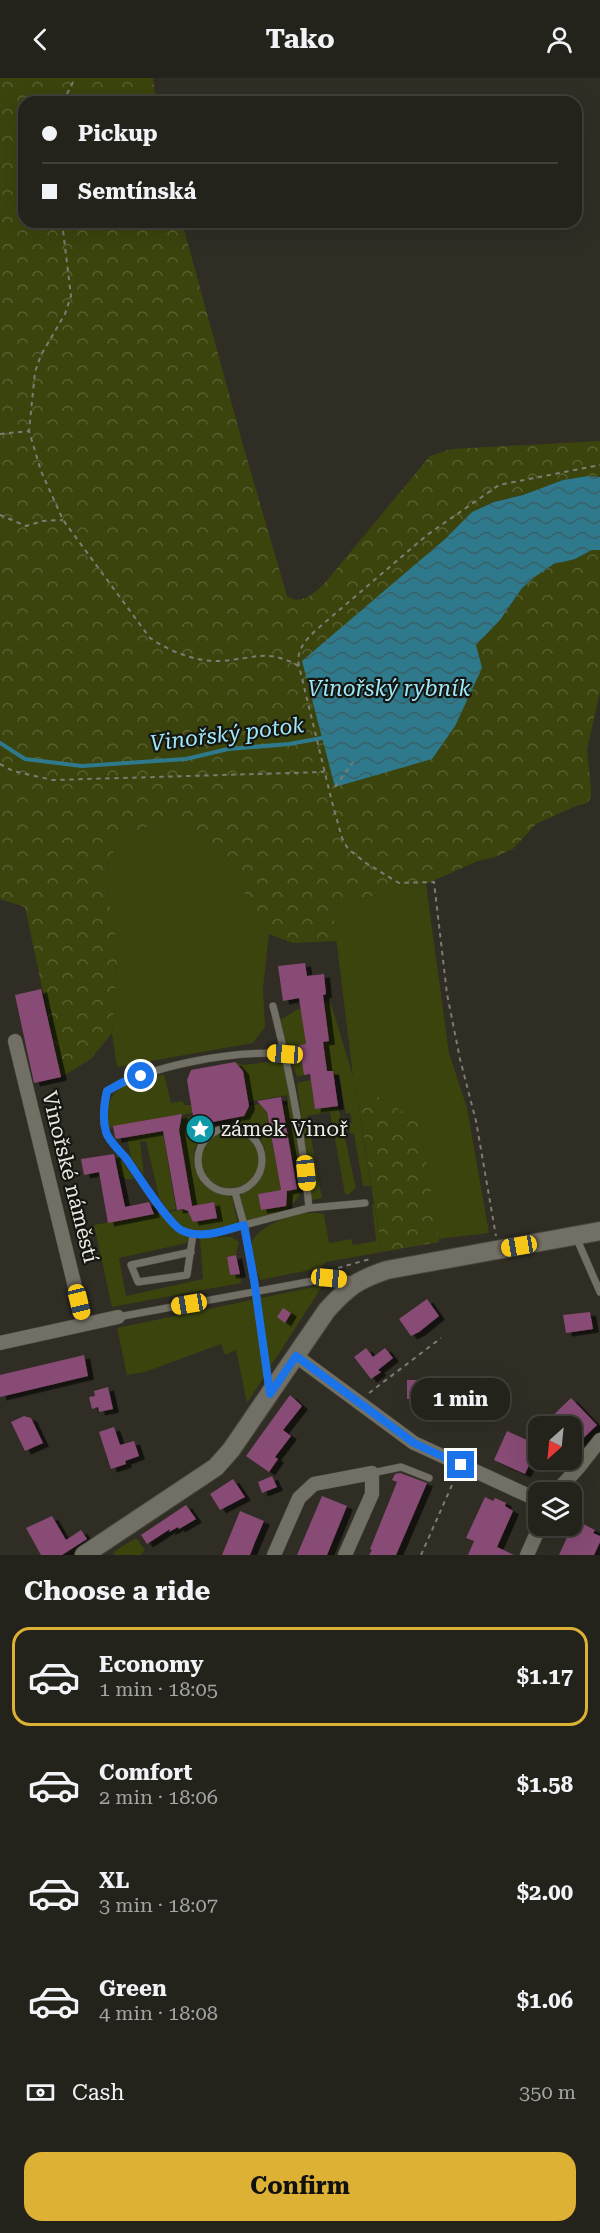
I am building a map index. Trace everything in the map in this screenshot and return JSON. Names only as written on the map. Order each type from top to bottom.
[{"type":"main road","points":[[84,1555],[216,1467],[231,1450],[327,1310],[346,1289],[387,1270],[600,1231]]},
{"type":"street","name":"Vinořské náměstí","points":[[15,1041],[84,1324]]},
{"type":"street","points":[[0,1343],[118,1317]]},
{"type":"street","points":[[296,1356],[414,1443],[528,1495]]},
{"type":"street","points":[[565,1482],[600,1440]]},
{"type":"street","points":[[274,1555],[298,1498],[314,1484],[372,1473],[372,1494],[345,1555]]},
{"type":"street","points":[[527,1555],[536,1536]]},
{"type":"lane","points":[[273,1006],[285,1054],[304,1155],[309,1208]]},
{"type":"lane","points":[[285,1054],[262,1052],[177,1065],[123,1082],[107,1091],[103,1106],[106,1133],[142,1179],[169,1220],[179,1229],[193,1234],[211,1234],[309,1208],[365,1203]]},
{"type":"lane","points":[[223,1128],[244,1131],[253,1137],[262,1155],[259,1175],[244,1189],[234,1192],[223,1192],[213,1188],[199,1171],[197,1160],[199,1149],[205,1139],[213,1132],[223,1128]]},
{"type":"lane","points":[[234,1192],[244,1225],[270,1394]]},
{"type":"lane","points":[[191,1252],[131,1265],[138,1282],[187,1275],[191,1252],[193,1234]]},
{"type":"lane","points":[[575,1236],[600,1292]]},
{"type":"lane","points":[[118,1317],[329,1278],[360,1281]]},
{"type":"lane","points":[[372,1473],[401,1467],[429,1479]]},
{"type":"path","points":[[66,96],[75,78]]},
{"type":"path","points":[[63,228],[71,296],[65,314],[41,355],[34,372],[29,431],[41,471],[63,520],[150,638],[166,649],[188,656],[220,661],[261,654],[288,660],[299,666]]},
{"type":"path","points":[[0,434],[29,431]]},
{"type":"path","points":[[496,1236],[476,1121],[447,994],[434,882],[399,883],[348,849],[342,838],[324,772],[298,656],[302,644],[316,630],[427,535],[499,484],[600,465]]},
{"type":"path","points":[[0,515],[26,526],[44,521],[63,520]]},
{"type":"path","points":[[335,788],[353,762]]},
{"type":"path","points":[[0,764],[13,771],[53,780],[324,772]]},
{"type":"path","points":[[359,1404],[373,1389],[441,1338]]},
{"type":"path","points":[[421,1555],[461,1465]]},
{"type":"green space","points":[[0,78],[153,78],[155,96],[18,96],[18,228],[184,228],[287,596],[292,599],[302,599],[324,584],[430,456],[451,449],[600,441],[600,477],[588,476],[563,480],[523,495],[494,502],[472,512],[445,539],[364,609],[476,645],[500,620],[522,588],[536,576],[554,564],[575,559],[592,550],[600,550],[600,692],[587,749],[591,797],[587,803],[536,824],[513,849],[495,857],[478,861],[426,884],[332,905],[337,941],[293,943],[269,934],[250,912],[241,882],[227,857],[202,834],[174,822],[147,827],[124,838],[109,858],[107,888],[118,950],[112,1033],[91,1059],[61,1077],[25,907],[0,899]]},
{"type":"green space","points":[[174,822],[202,834],[227,857],[241,882],[250,912],[269,934],[263,988],[265,1027],[253,1043],[117,1067],[112,1033],[118,950],[107,888],[109,858],[124,838],[147,827]]},
{"type":"green space","points":[[426,884],[449,1053],[467,1108],[489,1233],[438,1239],[420,1122],[355,1084],[371,1186],[363,1186],[354,1134],[350,1133],[348,1124],[352,1123],[350,1113],[346,1114],[339,1075],[334,1075],[333,1071],[327,1071],[323,1042],[329,1041],[322,999],[331,1004],[353,1076],[332,905]]},
{"type":"green space","points":[[301,1009],[306,1044],[300,1046],[304,1075],[297,1077],[280,1020]]},
{"type":"green space","points":[[277,1061],[285,1067],[290,1086],[303,1187],[299,1196],[287,1209],[272,1216],[245,1223],[239,1198],[255,1185],[263,1173],[266,1159],[261,1139],[250,1130],[231,1121],[244,1116],[249,1106],[259,1104],[266,1109],[281,1190],[259,1194],[261,1210],[285,1206],[286,1194],[289,1190],[282,1106],[288,1104],[287,1095],[248,1102],[243,1071],[235,1062],[243,1065]]},
{"type":"green space","points":[[164,1074],[171,1103],[183,1101],[184,1105],[191,1105],[193,1113],[109,1128],[107,1114],[113,1095],[129,1084]]},
{"type":"green space","points":[[311,1080],[315,1109],[338,1106],[356,1188],[348,1195],[345,1194],[330,1112],[307,1116],[322,1198],[312,1200],[297,1083]]},
{"type":"green space","points":[[355,1083],[420,1122],[439,1242],[382,1252]]},
{"type":"green space","points":[[193,1116],[200,1120],[201,1124],[214,1122],[215,1124],[197,1144],[194,1158],[196,1172],[210,1189],[232,1198],[238,1225],[219,1230],[199,1231],[181,1226],[168,1212],[185,1209],[191,1215],[193,1222],[217,1218],[214,1202],[192,1206],[178,1124],[183,1118]]},
{"type":"green space","points":[[162,1127],[176,1209],[168,1211],[159,1197],[146,1141],[140,1142],[144,1175],[131,1158],[127,1137]]},
{"type":"green space","points":[[230,1130],[241,1132],[251,1138],[257,1148],[259,1159],[257,1170],[251,1180],[241,1186],[230,1188],[219,1186],[209,1180],[203,1170],[201,1159],[203,1148],[209,1138],[219,1132]]},
{"type":"green space","points":[[116,1153],[134,1178],[127,1179],[120,1176]]},
{"type":"green space","points":[[374,1204],[382,1252],[326,1262],[320,1268],[260,1280],[251,1246],[256,1235],[273,1223],[306,1213],[324,1214],[329,1243],[351,1239],[353,1245],[376,1241],[372,1205]]},
{"type":"green space","points":[[161,1213],[172,1228],[188,1237],[187,1243],[119,1258],[126,1296],[203,1279],[200,1238],[231,1237],[239,1242],[236,1255],[227,1257],[230,1275],[240,1274],[241,1283],[112,1307],[94,1225]]},
{"type":"green space","points":[[323,1285],[247,1403],[236,1350],[225,1355],[221,1344],[145,1372],[127,1375],[117,1328]]},
{"type":"green space","points":[[136,1538],[145,1550],[141,1555],[115,1555],[113,1552]]},
{"type":"water","name":"Vinořský rybník","points":[[588,476],[600,477],[600,550],[592,550],[575,559],[554,564],[536,576],[522,588],[500,620],[476,645],[482,668],[455,726],[432,759],[335,787],[302,661],[445,539],[472,512],[494,502],[523,495],[563,480]]},
{"type":"building","points":[[305,963],[307,976],[324,974],[326,994],[323,995],[329,1041],[323,1042],[327,1071],[333,1071],[338,1106],[315,1109],[310,1074],[304,1075],[299,1045],[306,1044],[299,998],[283,1001],[278,966]]},
{"type":"building","points":[[41,989],[61,1077],[34,1083],[15,995]]},
{"type":"building","points":[[235,1062],[243,1071],[249,1106],[244,1116],[202,1124],[193,1116],[187,1080],[191,1070]]},
{"type":"building","points":[[281,1097],[297,1189],[287,1191],[286,1206],[261,1210],[258,1194],[281,1190],[267,1112],[257,1101]]},
{"type":"building","points":[[182,1114],[179,1130],[192,1206],[214,1202],[217,1218],[193,1222],[188,1211],[177,1210],[163,1131],[116,1139],[115,1137],[113,1126]]},
{"type":"building","points":[[114,1154],[125,1207],[149,1202],[154,1214],[108,1223],[99,1172],[84,1175],[81,1159]]},
{"type":"building","points":[[236,1255],[240,1274],[230,1275],[227,1257]]},
{"type":"building","points":[[427,1299],[439,1316],[411,1336],[399,1319]]},
{"type":"building","points":[[283,1308],[291,1313],[285,1323],[277,1317]]},
{"type":"building","points":[[590,1312],[593,1329],[566,1333],[563,1315]]},
{"type":"building","points":[[366,1348],[373,1357],[385,1348],[393,1358],[378,1370],[381,1372],[371,1379],[354,1357]]},
{"type":"building","points":[[84,1355],[88,1376],[0,1397],[0,1375]]},
{"type":"building","points":[[407,1380],[436,1380],[436,1399],[407,1399]]},
{"type":"building","points":[[108,1387],[113,1409],[99,1412],[98,1407],[92,1409],[89,1397],[95,1396],[94,1391]]},
{"type":"building","points":[[290,1395],[302,1406],[283,1430],[291,1436],[275,1457],[278,1459],[269,1472],[246,1456]]},
{"type":"building","points":[[571,1398],[597,1425],[582,1439],[582,1416],[552,1416]]},
{"type":"building","points":[[24,1416],[31,1418],[43,1443],[25,1451],[11,1422]]},
{"type":"building","points":[[114,1427],[120,1445],[134,1441],[139,1456],[111,1469],[99,1432]]},
{"type":"building","points":[[507,1431],[528,1440],[528,1467],[525,1474],[494,1460]]},
{"type":"building","points":[[400,1473],[427,1483],[396,1555],[369,1555],[397,1482],[392,1480],[395,1474]]},
{"type":"building","points":[[272,1476],[277,1487],[262,1493],[258,1482]]},
{"type":"building","points":[[233,1479],[245,1497],[220,1510],[210,1494]]},
{"type":"building","points":[[322,1496],[347,1506],[327,1555],[297,1555]]},
{"type":"building","points":[[485,1497],[506,1503],[505,1506],[513,1511],[497,1547],[514,1555],[468,1555],[474,1541],[466,1538]]},
{"type":"building","points":[[186,1505],[196,1519],[179,1529],[178,1527],[169,1532],[170,1529],[147,1544],[141,1535]]},
{"type":"building","points":[[240,1511],[264,1521],[250,1555],[222,1555]]},
{"type":"building","points":[[52,1516],[66,1540],[81,1530],[87,1539],[62,1555],[41,1555],[26,1528]]},
{"type":"building","points":[[583,1524],[595,1530],[593,1533],[600,1536],[600,1542],[594,1555],[559,1555],[568,1536],[582,1536]]},
{"type":"waterway","name":"Vinořský potok","points":[[0,743],[25,759],[82,766],[186,759],[228,749],[289,744],[322,738],[326,735]]},
{"type":"place","name":"zámek Vinoř","points":[[200,1129]]},
{"type":"route","points":[[141,1076],[107,1091],[103,1106],[106,1133],[142,1179],[169,1220],[179,1229],[193,1234],[211,1234],[244,1225],[270,1394],[296,1356],[414,1443],[461,1465]]}]
